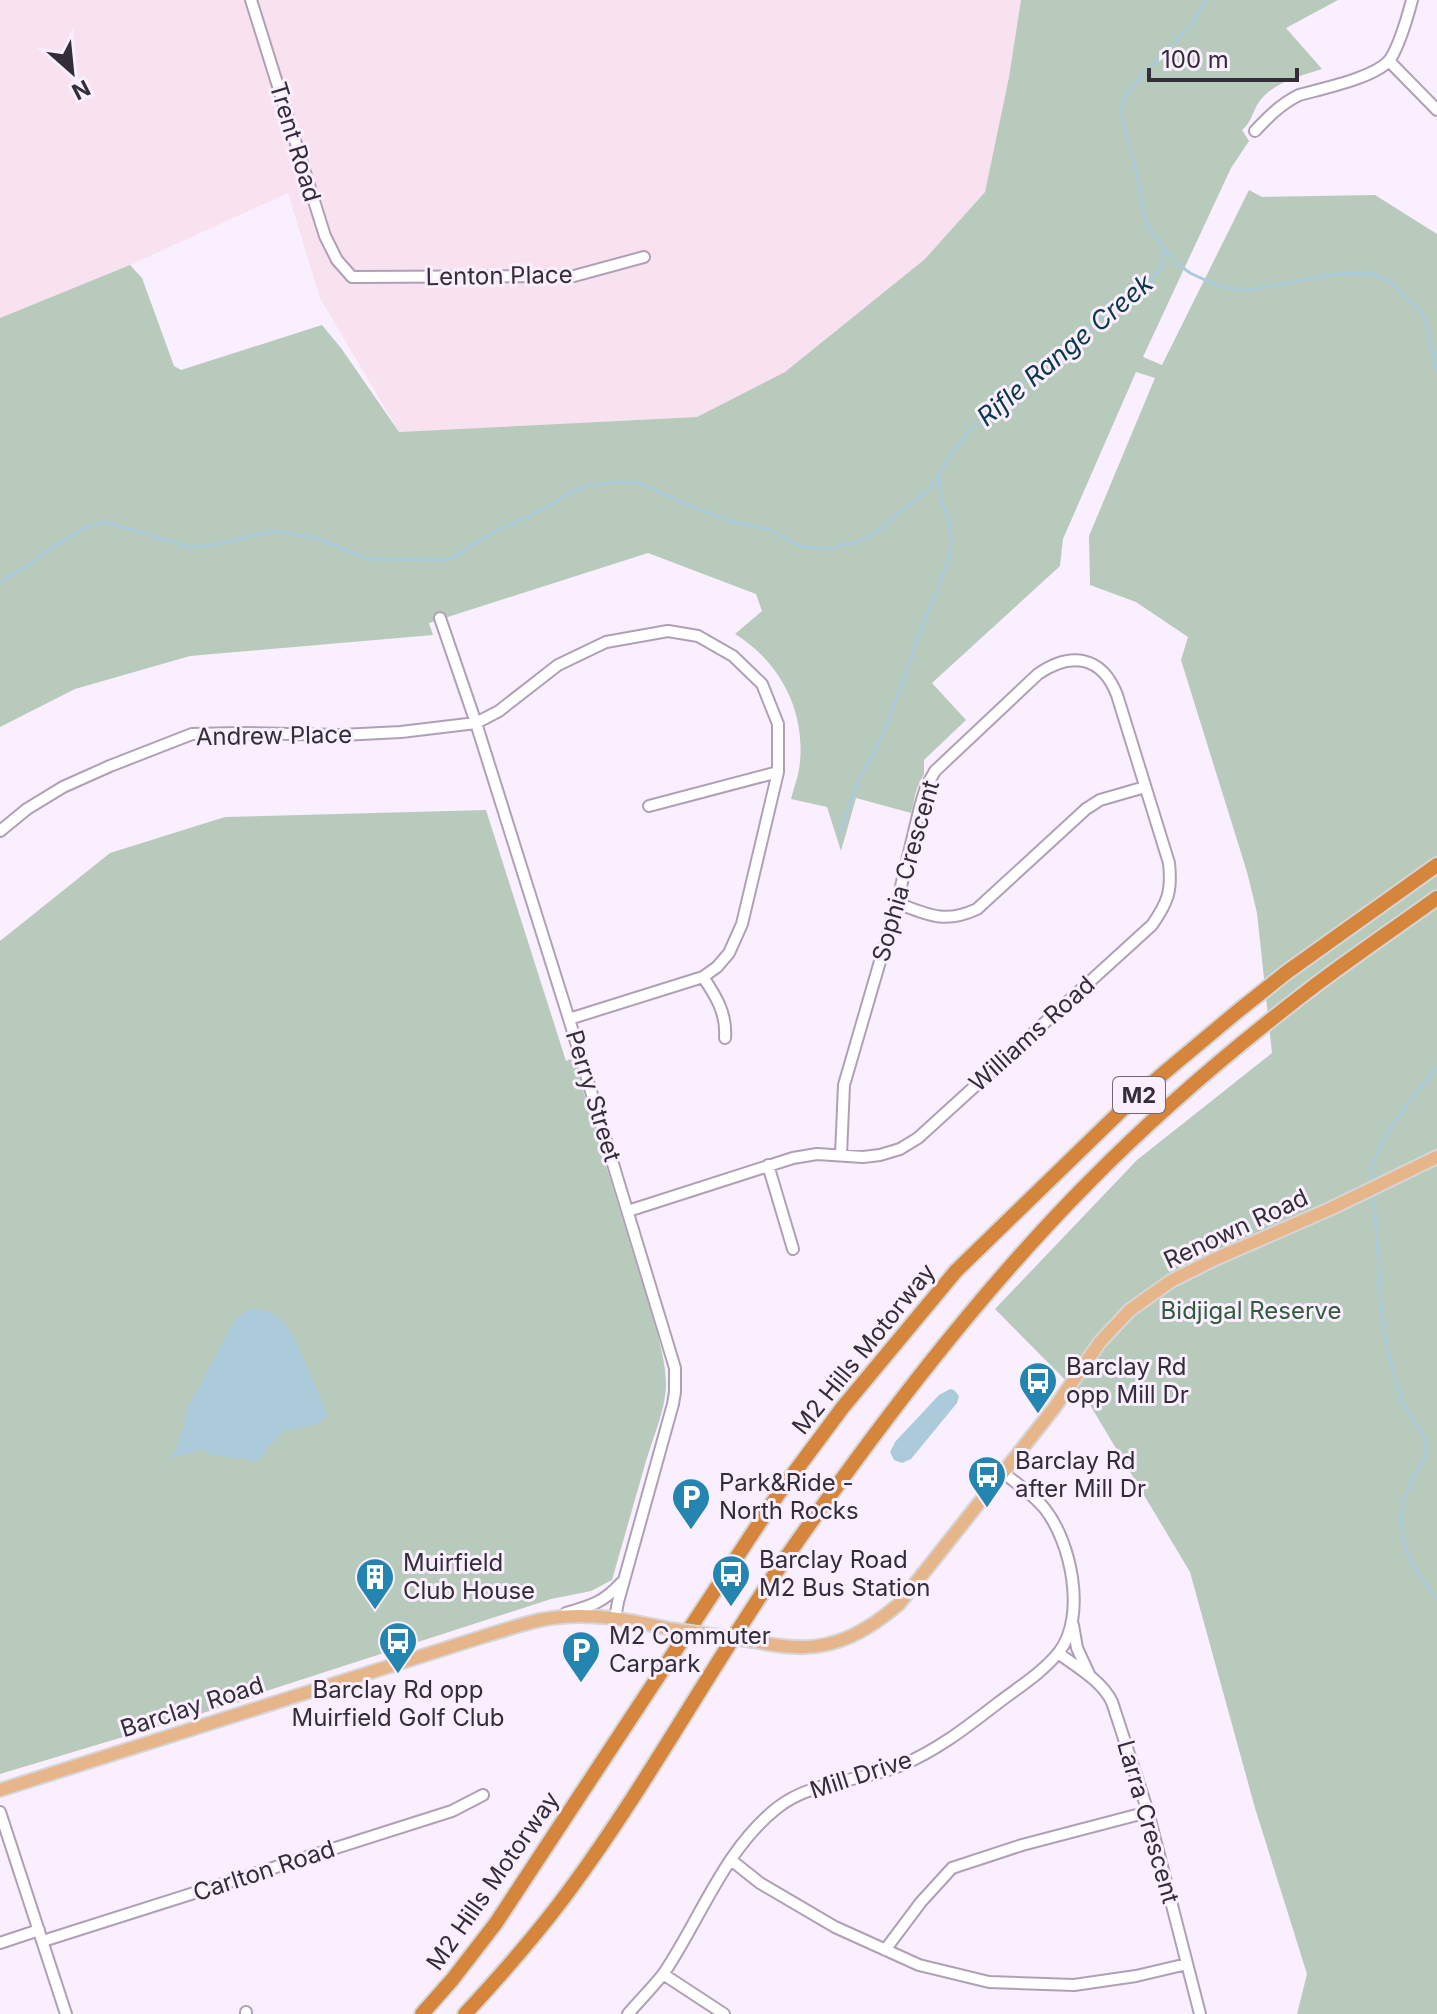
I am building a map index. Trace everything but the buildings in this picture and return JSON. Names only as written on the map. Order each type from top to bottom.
[{"type":"highway","name":"M2 Hills Motorway","points":[[422,2014],[496,1923],[779,1493],[843,1407],[956,1271],[1165,1072],[1287,972],[1437,865]]},
{"type":"highway","name":"M2","points":[[465,2014],[517,1956],[570,1889],[634,1796],[791,1551],[892,1412],[1003,1274],[1090,1181],[1196,1082],[1310,989],[1437,898]]},
{"type":"main road","name":"Renown Road","points":[[1079,1374],[1100,1342],[1130,1310],[1171,1281],[1437,1157]]},
{"type":"main road","name":"Barclay Road","points":[[0,1790],[545,1619],[583,1616],[615,1618],[793,1647],[812,1647],[848,1638],[876,1624],[899,1604],[1079,1374]]},
{"type":"street","name":"Trent Road","points":[[251,0],[325,236],[337,260],[352,277]]},
{"type":"street","points":[[1255,131],[1276,109],[1299,95],[1357,78],[1389,61],[1412,0]]},
{"type":"street","points":[[1389,61],[1437,110]]},
{"type":"street","name":"Lenton Place","points":[[352,277],[574,276],[644,257]]},
{"type":"street","name":"Perry Street","points":[[440,618],[476,723],[671,1351],[676,1380],[673,1404],[615,1618]]},
{"type":"street","points":[[476,723],[499,711],[558,665],[606,642],[668,631],[698,636],[733,656],[762,684],[778,724],[778,772],[742,924],[729,953],[703,977],[569,1019]]},
{"type":"street","name":"Sophia Crescent","points":[[841,1155],[844,1085],[897,903],[926,787],[935,771],[1038,674],[1064,660],[1082,661]]},
{"type":"street","name":"Williams Road","points":[[628,1211],[793,1158],[817,1154],[863,1157],[900,1149],[918,1138],[1152,925],[1166,904],[1171,885],[1169,863],[1111,681],[1101,668],[1082,661]]},
{"type":"street","name":"Andrew Place","points":[[0,831],[27,809],[63,787],[192,734],[341,735],[476,723]]},
{"type":"street","points":[[649,806],[778,772]]},
{"type":"street","points":[[897,903],[947,918],[977,909],[1086,809],[1100,800],[1145,787]]},
{"type":"street","points":[[703,977],[721,1008],[725,1038]]},
{"type":"street","points":[[768,1165],[793,1249]]},
{"type":"street","name":"Mill Drive","points":[[628,2014],[663,1974],[731,1860],[760,1822],[781,1805],[809,1790],[881,1772],[932,1751],[971,1725],[1058,1653],[1074,1614],[1067,1556],[1058,1529],[1043,1507],[1004,1473]]},
{"type":"street","points":[[545,1619],[597,1603],[624,1579]]},
{"type":"street","points":[[1072,1623],[1077,1648],[1091,1678]]},
{"type":"street","name":"Larra Crescent","points":[[1058,1653],[1091,1678],[1112,1702],[1148,1812],[1200,2014]]},
{"type":"street","name":"Carlton Road","points":[[0,1943],[41,1936],[452,1811],[483,1795]]},
{"type":"street","points":[[0,1812],[66,2014]]},
{"type":"street","points":[[885,1950],[921,1902],[952,1868],[1022,1845],[1148,1812]]},
{"type":"street","points":[[731,1860],[760,1883],[823,1920],[885,1950],[919,1965],[989,1982],[1074,1985],[1136,1976],[1187,1964]]},
{"type":"street","points":[[663,1974],[724,2014]]},
{"type":"shaded area","points":[[0,0],[1021,0],[985,192],[925,259],[785,372],[697,417],[399,432],[320,298],[288,193],[130,265],[0,318]]},
{"type":"green space","name":"Bidjigal Reserve","points":[[1021,0],[1338,0],[1286,28],[1322,69],[1272,89],[1242,130],[1249,141],[1231,168],[1143,357],[1162,365],[1249,190],[1262,197],[1375,195],[1437,234],[1437,2014],[1297,2014],[1307,1974],[1255,1808],[1190,1572],[1090,1405],[995,1309],[1137,1160],[1272,1053],[1257,913],[1181,660],[1188,637],[1136,602],[1090,585],[1089,536],[1155,378],[1136,372],[1063,539],[1060,566],[932,683],[966,720],[924,760],[924,774],[911,813],[856,798],[841,851],[827,807],[791,799],[798,776],[800,742],[798,723],[786,688],[764,658],[735,634],[762,611],[756,594],[648,553],[429,623],[433,635],[190,656],[75,689],[0,727],[0,318],[130,265],[142,278],[174,366],[181,370],[322,325],[399,432],[697,417],[785,372],[925,259],[985,192]]},
{"type":"green space","points":[[486,810],[566,1061],[573,1058],[664,1362],[666,1386],[663,1405],[612,1580],[591,1591],[551,1599],[260,1693],[256,1697],[0,1774],[0,941],[110,853],[225,817]]},
{"type":"water","points":[[252,1309],[274,1314],[289,1329],[328,1415],[318,1424],[284,1431],[266,1449],[263,1457],[254,1462],[209,1455],[204,1449],[172,1458],[185,1424],[185,1413],[234,1321]]},
{"type":"water","points":[[950,1389],[959,1396],[957,1403],[911,1459],[902,1463],[894,1460],[890,1452],[895,1442],[939,1395]]},
{"type":"waterway","points":[[1206,0],[1192,24],[1133,85],[1122,103],[1122,117],[1148,228],[1174,261],[1190,273],[1216,285],[1245,291],[1335,274],[1369,273],[1389,281],[1421,312],[1437,372]]},
{"type":"waterway","name":"Rifle Range Creek","points":[[0,583],[78,531],[106,522],[188,547],[219,544],[277,531],[319,539],[368,559],[446,560],[570,493],[584,487],[614,482],[644,485],[730,521],[770,530],[800,546],[826,549],[857,542],[873,534],[920,497],[971,429],[1058,350],[1142,290],[1161,269],[1164,250]]},
{"type":"waterway","points":[[839,833],[863,771],[878,746],[949,559],[949,521],[941,500],[939,477]]},
{"type":"waterway","points":[[1371,1187],[1371,1172],[1384,1140],[1437,1067]]},
{"type":"waterway","points":[[1372,1194],[1387,1346],[1401,1398],[1426,1448],[1405,1497],[1402,1513],[1404,1543],[1417,1572],[1437,1598]]},
{"type":"place","name":"Barclay Rd opp Mill Dr","points":[[1038,1415]]},
{"type":"place","name":"Barclay Rd after Mill Dr","points":[[987,1509]]},
{"type":"place","name":"Park&Ride - North Rocks","points":[[691,1531]]},
{"type":"place","name":"Barclay Road M2 Bus Station","points":[[731,1608]]},
{"type":"place","name":"Muirfield Club House","points":[[375,1611]]},
{"type":"place","name":"Barclay Rd opp Muirfield Golf Club","points":[[398,1675]]},
{"type":"place","name":"M2 Commuter Carpark","points":[[581,1684]]}]
